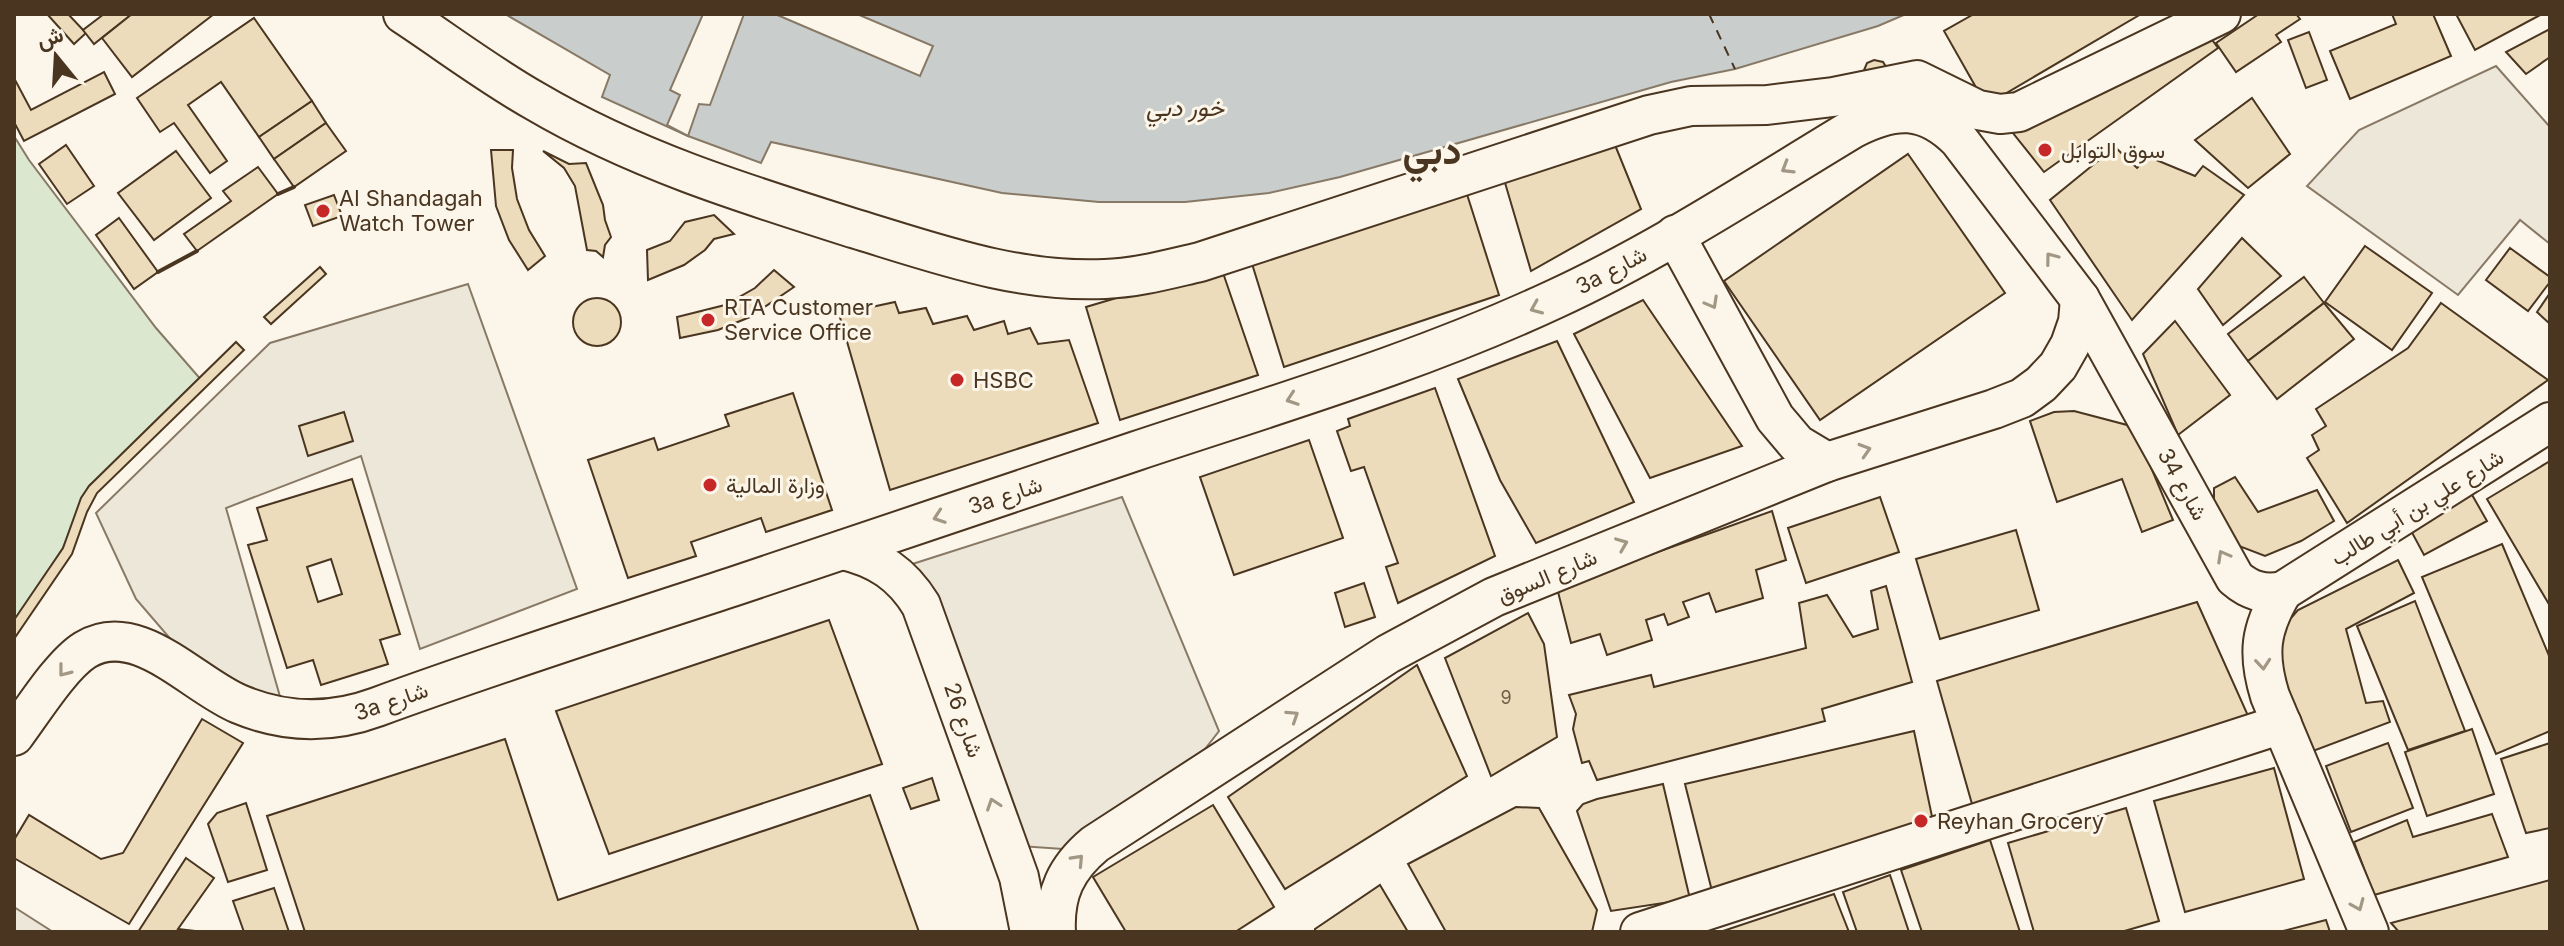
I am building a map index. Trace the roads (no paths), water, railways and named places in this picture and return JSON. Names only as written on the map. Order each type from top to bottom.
[{"type":"street","points":[[403,14],[534,101],[665,166],[745,195],[965,262],[1012,274],[1059,279],[1107,279],[1154,273],[1200,262],[1649,115],[1691,106],[1767,105],[1845,95],[1917,80],[1978,110],[2000,114],[2019,112],[2221,14]]},
{"type":"street","name":"شارع 34","points":[[1854,128],[1891,113],[1910,113],[1929,117],[1945,126],[1959,140],[2080,299],[2235,578],[2257,592],[2271,594],[2283,591]]},
{"type":"street","name":"3a شارع","points":[[14,736],[73,659],[94,646],[119,641],[131,642],[155,653],[236,703],[287,718],[341,718],[1452,344],[1623,266],[1854,128]]},
{"type":"street","points":[[1675,235],[1775,418],[1797,444],[1827,462]]},
{"type":"street","name":"شارع السوق","points":[[1056,932],[1058,898],[1065,876],[1078,858],[1388,654],[1516,587],[1827,462],[2022,398],[2058,366],[2078,322],[2080,299]]},
{"type":"street","name":"شارع علي بن أبي طالب","points":[[2283,591],[2550,422]]},
{"type":"street","name":"شارع 26","points":[[843,550],[862,555],[889,569],[911,588],[921,605],[1019,877],[1030,932]]},
{"type":"street","points":[[2283,591],[2269,615],[2262,642],[2262,670],[2369,932]]},
{"type":"street","points":[[1640,932],[2282,724]]},
{"type":"water","name":"خور دبي","points":[[505,14],[1906,14],[1878,26],[1735,69],[1671,82],[1340,177],[1269,193],[1185,202],[1099,202],[1002,193],[771,142],[761,163],[688,136],[602,97],[610,75]]},
{"type":"place","name":"سوق التوابل","points":[[2045,150]]},
{"type":"place","name":"Al Shandagah Watch Tower","points":[[323,211]]},
{"type":"place","name":"RTA Customer Service Office","points":[[708,320]]},
{"type":"place","name":"HSBC","points":[[957,380]]},
{"type":"place","name":"وزارة المالية","points":[[710,485]]},
{"type":"place","name":"Reyhan Grocery","points":[[1921,821]]},
{"type":"district","name":"دبي","points":[[1432,150]]}]
